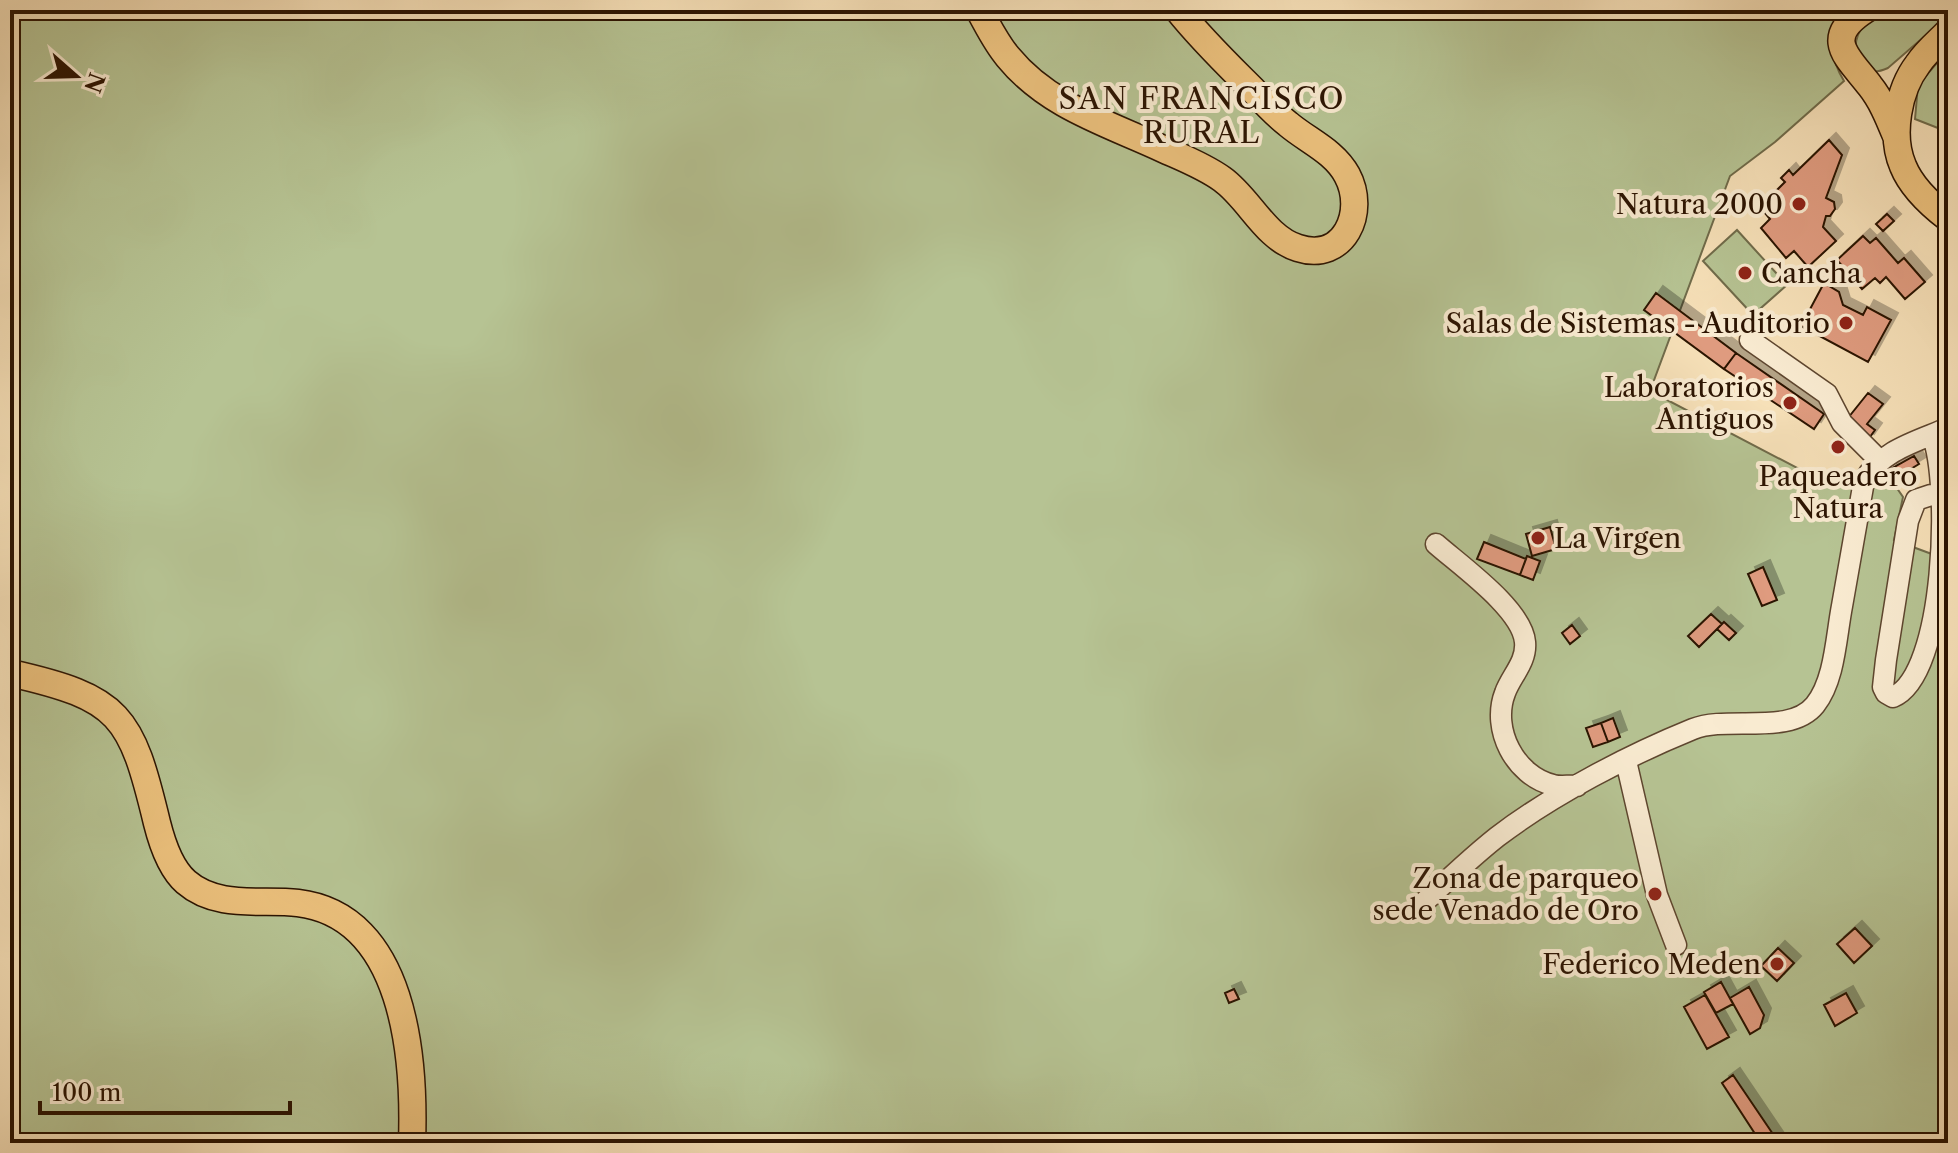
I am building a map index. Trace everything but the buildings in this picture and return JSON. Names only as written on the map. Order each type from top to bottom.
[{"type":"main road","points":[[979,10],[1008,57],[1062,104],[1214,173],[1238,192],[1286,243],[1309,250],[1340,241],[1355,216],[1356,203],[1345,172],[1320,146],[1287,124],[1178,10]]},
{"type":"main road","points":[[1865,10],[1848,23],[1842,46],[1845,57],[1871,86],[1898,140]]},
{"type":"main road","points":[[1871,86],[1890,85],[1912,73],[1948,32]]},
{"type":"main road","points":[[1912,73],[1899,114],[1898,140],[1903,167],[1917,188],[1948,218]]},
{"type":"main road","points":[[10,673],[82,693],[119,719],[137,747],[160,834],[172,864],[185,881],[198,891],[230,900],[317,906],[336,914],[366,937],[387,971],[405,1032],[410,1070],[412,1143]]},
{"type":"street","points":[[1750,340],[1827,394],[1842,423],[1879,460]]},
{"type":"street","points":[[1416,910],[1498,836],[1577,786],[1697,727],[1719,723],[1781,722],[1816,705],[1826,686],[1835,648],[1864,481],[1879,460],[1940,431]]},
{"type":"street","points":[[1940,431],[1936,443],[1941,496],[1944,547],[1938,604],[1924,658],[1903,693],[1893,697],[1883,687],[1908,521],[1916,500],[1931,495],[1941,496]]},
{"type":"street","points":[[1436,544],[1510,611],[1521,627],[1526,644],[1522,663],[1505,691],[1501,708],[1504,739],[1514,757],[1527,772],[1553,785],[1577,786]]},
{"type":"street","points":[[1626,761],[1657,895],[1676,945]]},
{"type":"green space","points":[[10,10],[1846,10],[1833,46],[1838,71],[1844,81],[1775,142],[1730,176],[1650,391],[1822,481],[1857,480],[1871,489],[1885,471],[1903,497],[1894,540],[1948,560],[1948,1143],[10,1143]]},
{"type":"green space","points":[[1897,10],[1948,10],[1948,16],[1888,68],[1878,71],[1866,69],[1855,60],[1860,31],[1870,22]]},
{"type":"green space","points":[[1948,50],[1948,132],[1915,119],[1918,85]]},
{"type":"green space","name":"Cancha","points":[[1737,230],[1787,285],[1753,315],[1703,261]]},
{"type":"place","name":"Natura 2000","points":[[1799,204]]},
{"type":"place","name":"Cancha","points":[[1745,273]]},
{"type":"place","name":"Salas de Sistemas - Auditorio","points":[[1846,323]]},
{"type":"place","name":"Laboratorios Antiguos","points":[[1790,403]]},
{"type":"place","name":"Paqueadero Natura","points":[[1838,447]]},
{"type":"place","name":"La Virgen","points":[[1538,538]]},
{"type":"place","name":"Zona de parqueo sede Venado de Oro","points":[[1655,894]]},
{"type":"place","name":"Federico Meden","points":[[1777,964]]},
{"type":"district","name":"SAN FRANCISCO RURAL","points":[[1202,116]]}]
